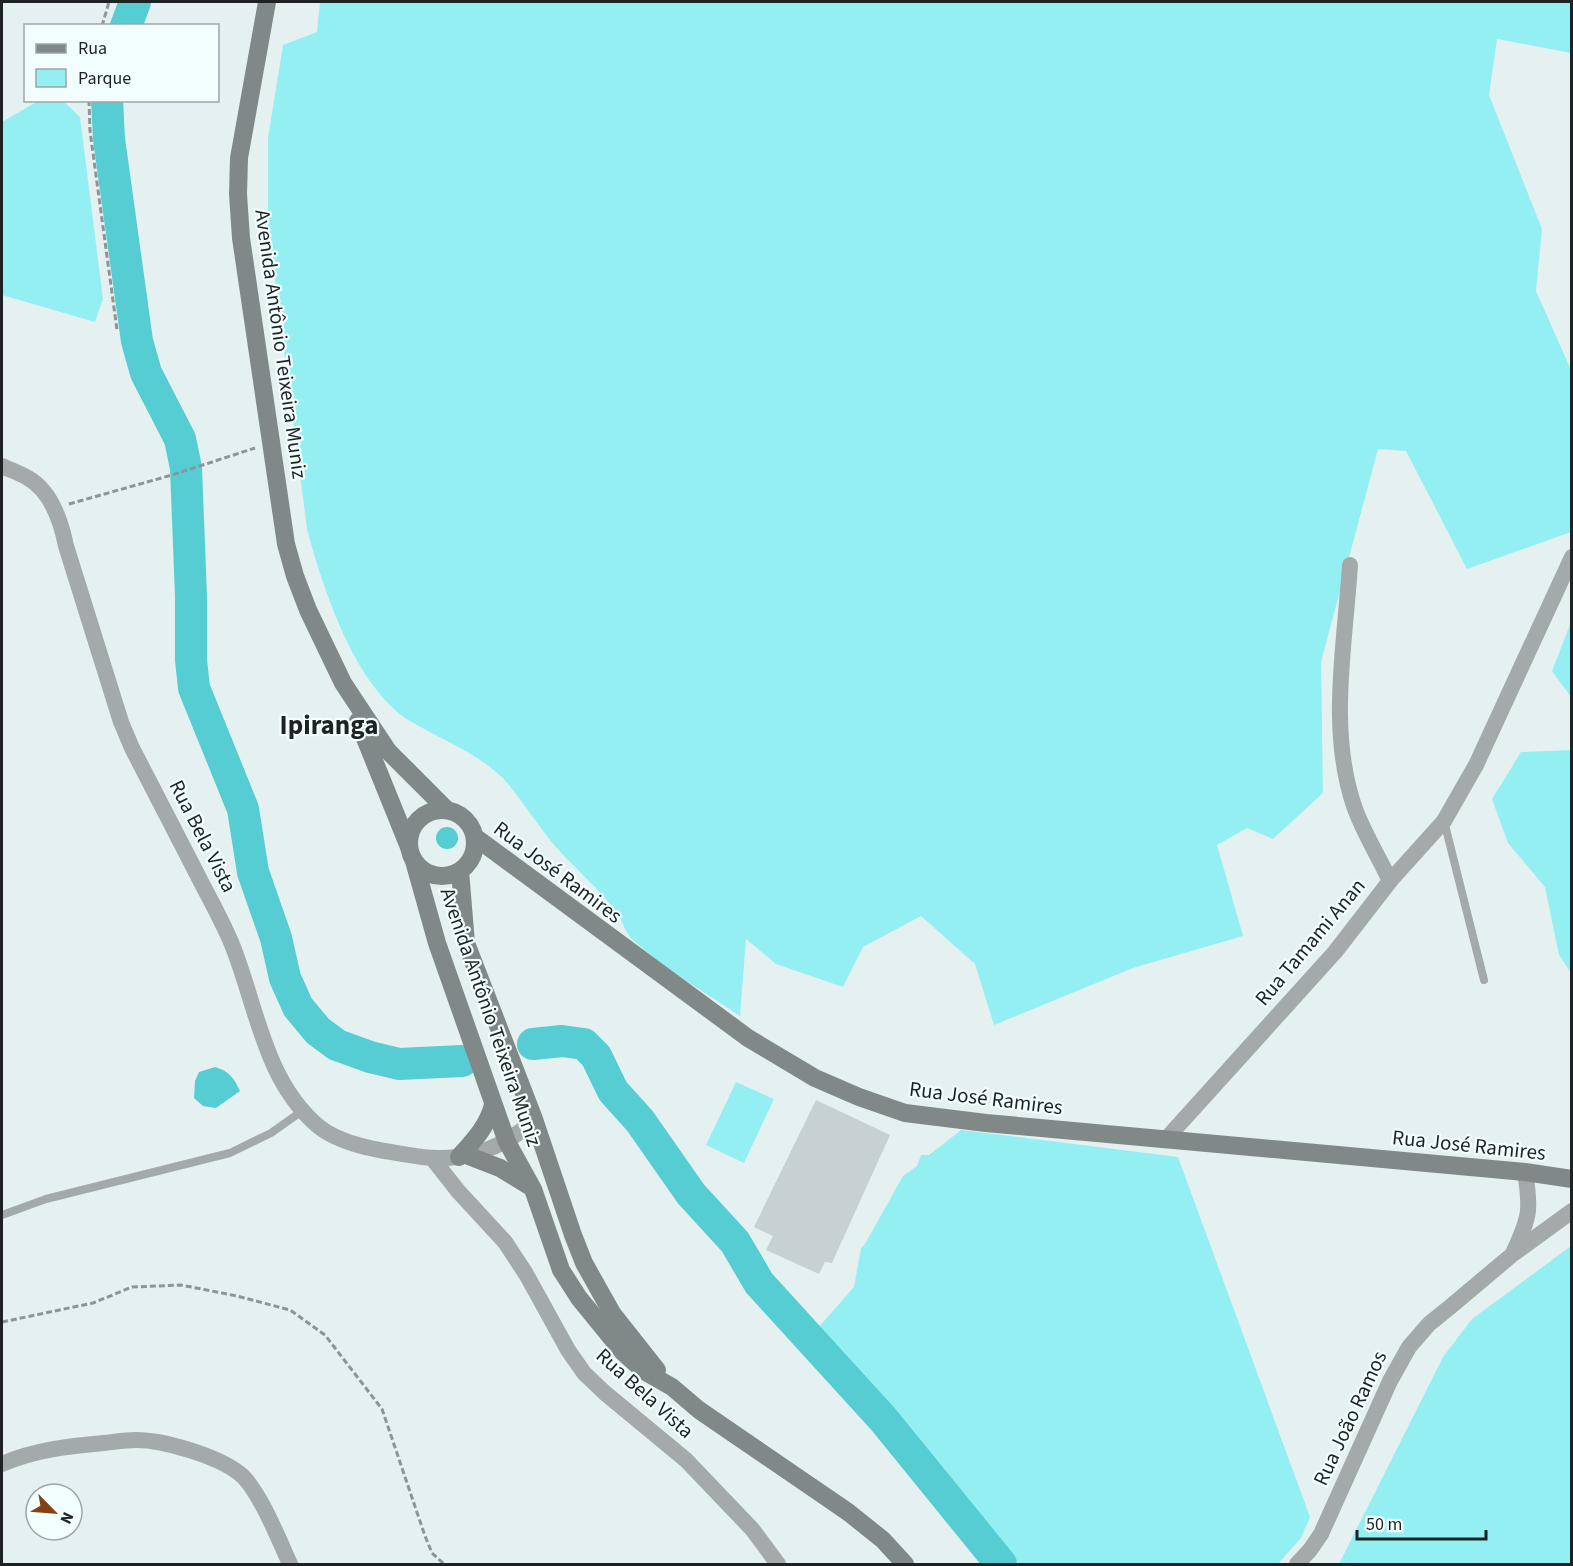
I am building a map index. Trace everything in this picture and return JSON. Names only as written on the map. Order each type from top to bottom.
[{"type":"main road","name":"Avenida Antônio Teixeira Muniz","points":[[267,2],[244,121],[239,158],[238,194],[241,238],[286,544],[295,576],[343,683],[411,854],[437,943],[488,1083],[493,1105],[507,1142],[533,1189],[561,1270],[579,1298],[623,1352],[644,1371],[672,1387]]},
{"type":"main road","name":"Avenida Antônio Teixeira Muniz","points":[[343,683],[388,752],[447,810],[466,822],[475,837],[473,854],[469,862],[460,871],[448,876],[435,876],[424,871],[411,854]]},
{"type":"main road","points":[[411,854],[410,835],[413,828],[423,816],[435,811],[447,810]]},
{"type":"main road","name":"Rua José Ramires","points":[[475,837],[748,1038],[815,1078],[905,1113],[1525,1172],[1572,1179]]},
{"type":"main road","name":"Avenida Antônio Teixeira Muniz","points":[[460,871],[466,942],[534,1119],[584,1263],[612,1313],[672,1387],[699,1410],[848,1512],[883,1540],[905,1564]]},
{"type":"main road","points":[[493,1105],[489,1120],[464,1156],[500,1168],[533,1189]]},
{"type":"street","name":"Rua Bela Vista","points":[[2,466],[29,478],[44,492],[62,525],[66,546],[121,722],[233,947],[262,1039],[284,1085],[302,1111],[320,1128],[346,1141],[386,1151],[432,1158],[464,1156],[507,1142],[534,1119]]},
{"type":"street","name":"Rua Tamami Anan","points":[[1166,1139],[1335,952],[1390,881],[1444,821],[1476,765],[1572,557]]},
{"type":"street","points":[[1350,565],[1340,700],[1341,737],[1347,780],[1355,808],[1390,881]]},
{"type":"street","name":"Rua Bela Vista","points":[[432,1158],[458,1191],[505,1242],[526,1274],[568,1350],[584,1373],[605,1394],[686,1460],[752,1529],[778,1564]]},
{"type":"street","name":"Rua João Ramos","points":[[1513,1254],[1529,1217],[1530,1206],[1525,1172]]},
{"type":"street","name":"Rua João Ramos","points":[[1298,1564],[1321,1534],[1390,1381],[1409,1347],[1429,1324],[1513,1254],[1572,1211]]},
{"type":"street","points":[[2,1464],[24,1455],[73,1446],[135,1440],[168,1443],[212,1459],[240,1473],[260,1500],[290,1564]]},
{"type":"lane","points":[[1444,821],[1484,980]]},
{"type":"lane","points":[[2,1215],[46,1199],[230,1153],[271,1133],[302,1111]]},
{"type":"path","points":[[103,24],[109,2]]},
{"type":"path","points":[[89,102],[90,131],[117,330]]},
{"type":"path","points":[[54,508],[172,475],[203,463],[272,443]]},
{"type":"path","points":[[2,1323],[93,1303],[132,1287],[162,1285],[181,1285],[290,1310],[325,1335],[382,1409],[425,1536],[432,1553],[444,1564]]},
{"type":"green space","points":[[320,2],[1571,2],[1571,53],[1497,39],[1489,95],[1542,229],[1536,291],[1571,370],[1571,532],[1467,569],[1406,451],[1378,449],[1321,662],[1323,793],[1273,839],[1247,828],[1217,845],[1243,936],[1133,968],[994,1025],[975,964],[921,916],[863,947],[843,987],[776,964],[746,939],[740,1016],[671,970],[633,940],[610,904],[555,846],[499,774],[462,749],[410,721],[390,705],[357,661],[332,607],[307,529],[268,226],[268,138],[283,45],[317,32]]},
{"type":"green space","points":[[36,102],[64,102],[80,117],[103,299],[95,322],[2,295],[2,122]]},
{"type":"green space","points":[[1571,622],[1572,697],[1552,671]]},
{"type":"green space","points":[[1572,750],[1571,973],[1559,955],[1545,887],[1508,843],[1492,799],[1521,752]]},
{"type":"green space","points":[[736,1082],[774,1099],[744,1163],[706,1145]]},
{"type":"green space","points":[[961,1130],[1178,1157],[1310,1517],[1301,1538],[1278,1564],[1019,1564],[818,1328],[854,1287],[861,1248],[903,1176],[917,1166],[921,1155],[929,1155]]},
{"type":"green space","points":[[1571,1246],[1571,1564],[1339,1564],[1443,1357],[1472,1319]]},
{"type":"shaded area","points":[[447,827],[455,830],[458,838],[455,846],[447,849],[439,846],[436,838],[439,830]]},
{"type":"shaded area","points":[[215,1067],[231,1076],[240,1091],[216,1108],[203,1106],[194,1098],[195,1081],[199,1072]]},
{"type":"building","points":[[816,1100],[890,1135],[832,1263],[825,1262],[819,1274],[766,1250],[773,1236],[754,1227]]},
{"type":"waterway","points":[[127,24],[135,2]]},
{"type":"waterway","points":[[107,102],[109,139],[137,341],[146,373],[180,439],[186,468],[191,660],[194,688],[243,809],[253,872],[276,938],[285,978],[298,1007],[318,1031],[337,1045],[370,1057],[399,1064],[462,1061]]},
{"type":"waterway","points":[[533,1044],[562,1041],[584,1044],[596,1056],[613,1091],[640,1121],[691,1194],[735,1242],[759,1283],[883,1419],[1001,1564]]},
{"type":"district","name":"Ipiranga","points":[[329,725]]}]
